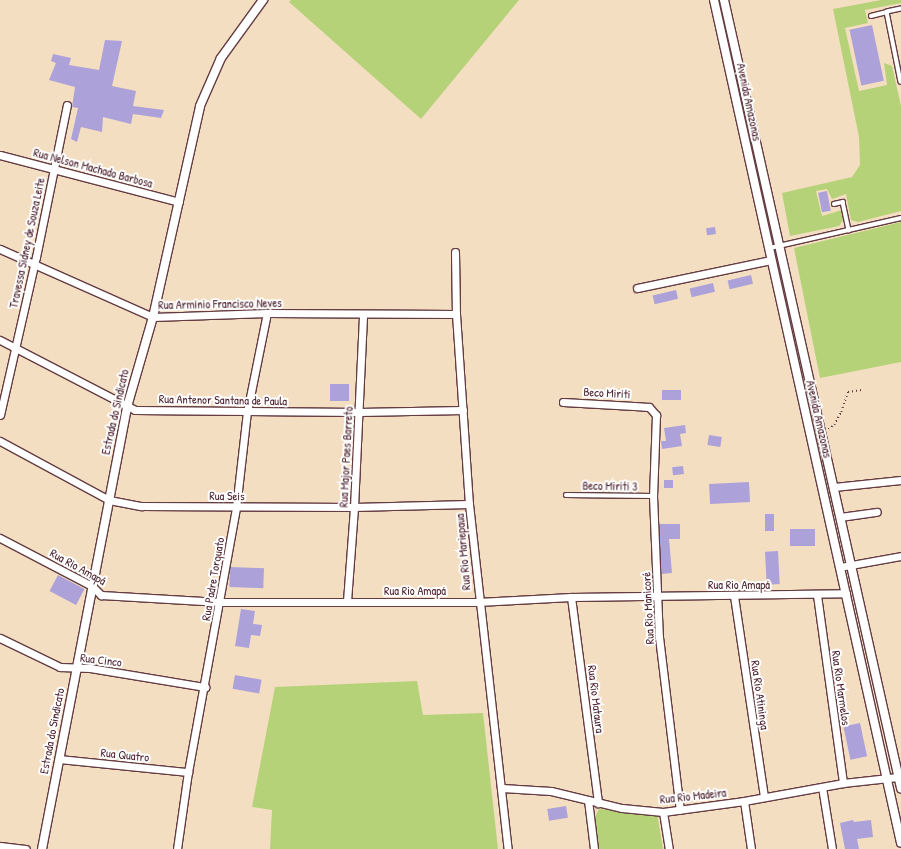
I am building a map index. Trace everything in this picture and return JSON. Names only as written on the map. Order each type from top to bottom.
[{"type":"street","name":"Estrada do Sindicato","points":[[42,849],[127,407],[153,317],[180,202],[200,106],[211,76],[221,58],[264,0]]},
{"type":"street","name":"Avenida Amazonas","points":[[714,0],[901,843]]},
{"type":"street","name":"Avenida Amazonas","points":[[724,0],[901,788]]},
{"type":"street","name":"Travessa Sidney de Souza Leite","points":[[0,416],[34,266],[67,105]]},
{"type":"street","name":"Rua Nelson Machado Barbosa","points":[[0,155],[180,202]]},
{"type":"street","name":"Rua Armínio Francisco Neves","points":[[0,249],[34,266],[153,317],[267,313],[456,314]]},
{"type":"street","name":"Rua Rio Mariepaua","points":[[455,252],[456,314],[469,504],[478,602],[502,788],[508,849]]},
{"type":"street","points":[[637,288],[771,260]]},
{"type":"street","name":"Rua Padre Torquato","points":[[177,849],[188,772],[205,687],[236,508],[247,412],[267,313]]},
{"type":"street","name":"Rua Major Paes Barreto","points":[[347,601],[354,507],[363,314]]},
{"type":"street","name":"Rua Antenor Santana de Paula","points":[[0,340],[127,407],[143,410],[247,412],[463,410]]},
{"type":"street","name":"Beco Miriti","points":[[563,402],[649,407]]},
{"type":"street","name":"Rua Rio Manicoré","points":[[649,407],[656,415],[653,496],[659,637],[680,810]]},
{"type":"street","name":"Rua Seis","points":[[0,441],[109,500],[141,506],[236,508],[469,504]]},
{"type":"street","points":[[834,487],[901,480]]},
{"type":"street","points":[[840,517],[877,512]]},
{"type":"street","name":"Rua Rio Amapá","points":[[0,538],[92,586],[101,594],[220,602],[478,602],[571,597],[817,595],[846,593]]},
{"type":"street","points":[[840,567],[901,556]]},
{"type":"street","name":"Rua Rio Marmelos","points":[[817,595],[843,783]]},
{"type":"street","name":"Rua Rio Atininga","points":[[734,596],[764,797]]},
{"type":"street","name":"Rua Rio Mataura","points":[[571,597],[598,803]]},
{"type":"street","name":"Rua Cinco","points":[[0,638],[60,667],[90,668],[205,687]]},
{"type":"street","name":"Rua Quatro","points":[[59,759],[188,772]]},
{"type":"street","name":"Rua Rio Madeira","points":[[502,788],[551,791],[622,808],[663,812],[744,801],[843,783],[898,777]]},
{"type":"street","points":[[822,787],[832,849]]},
{"type":"street","points":[[588,800],[594,849]]},
{"type":"street","points":[[744,801],[751,849]]},
{"type":"street","points":[[663,812],[668,849]]},
{"type":"street","points":[[0,846],[26,849]]},
{"type":"lane","points":[[870,16],[901,9]]},
{"type":"lane","points":[[887,12],[899,64],[901,82]]},
{"type":"lane","points":[[834,204],[843,202],[849,230]]},
{"type":"lane","points":[[769,248],[901,218]]},
{"type":"lane","name":"Beco Miriti 3","points":[[566,495],[653,496]]},
{"type":"path","points":[[822,433],[834,425],[848,392],[862,390]]},
{"type":"green space","points":[[291,0],[519,0],[421,119],[289,2]]},
{"type":"green space","points":[[881,0],[901,0],[901,3],[865,10],[868,23],[845,28],[859,91],[887,85],[884,63],[892,66],[901,106],[901,211],[858,222],[851,220],[846,194],[832,199],[827,189],[816,191],[822,216],[842,210],[843,220],[839,226],[790,236],[782,193],[852,177],[860,165],[859,137],[833,9]]},
{"type":"green space","points":[[901,222],[901,362],[820,378],[794,248]]},
{"type":"green space","points":[[417,681],[423,715],[483,713],[498,849],[270,849],[272,810],[252,807],[275,687]]},
{"type":"green space","points":[[599,809],[657,813],[663,849],[597,849],[593,820]]},
{"type":"building","points":[[872,25],[884,81],[861,86],[850,30]]},
{"type":"building","points":[[105,40],[122,41],[112,86],[136,91],[133,106],[164,110],[161,118],[133,114],[131,124],[103,117],[102,132],[81,127],[77,142],[71,139],[78,108],[72,107],[75,87],[49,80],[56,63],[51,61],[53,54],[71,58],[69,65],[99,70]]},
{"type":"building","points":[[827,191],[831,211],[822,212],[818,193]]},
{"type":"building","points":[[715,227],[716,234],[707,235],[706,228]]},
{"type":"building","points":[[751,275],[753,284],[730,289],[728,280]]},
{"type":"building","points":[[713,283],[715,292],[692,297],[690,288]]},
{"type":"building","points":[[676,290],[678,299],[655,304],[653,295]]},
{"type":"building","points":[[330,384],[349,384],[349,401],[330,401]]},
{"type":"building","points":[[662,390],[681,390],[681,400],[662,400]]},
{"type":"building","points":[[685,425],[686,433],[680,434],[682,446],[662,449],[661,441],[666,441],[664,428]]},
{"type":"building","points":[[709,435],[722,437],[720,447],[707,445]]},
{"type":"building","points":[[683,466],[684,474],[673,475],[672,467]]},
{"type":"building","points":[[664,480],[673,480],[673,488],[664,488]]},
{"type":"building","points":[[749,482],[750,502],[710,504],[709,484]]},
{"type":"building","points":[[765,514],[774,514],[774,531],[765,531]]},
{"type":"building","points":[[659,524],[680,524],[680,539],[669,539],[672,573],[661,574]]},
{"type":"building","points":[[790,529],[815,529],[815,546],[790,546]]},
{"type":"building","points":[[778,551],[780,584],[767,585],[765,552]]},
{"type":"building","points":[[230,567],[264,568],[263,588],[229,587]]},
{"type":"building","points":[[58,575],[84,589],[76,605],[50,591]]},
{"type":"building","points":[[241,609],[255,611],[253,624],[262,625],[260,636],[251,635],[249,648],[235,646]]},
{"type":"building","points":[[235,675],[262,680],[259,693],[233,689]]},
{"type":"building","points":[[860,723],[867,756],[850,760],[843,727]]},
{"type":"building","points":[[566,806],[568,818],[549,821],[547,809]]},
{"type":"building","points":[[853,820],[854,822],[871,820],[873,837],[857,839],[859,849],[845,849],[840,823]]}]
